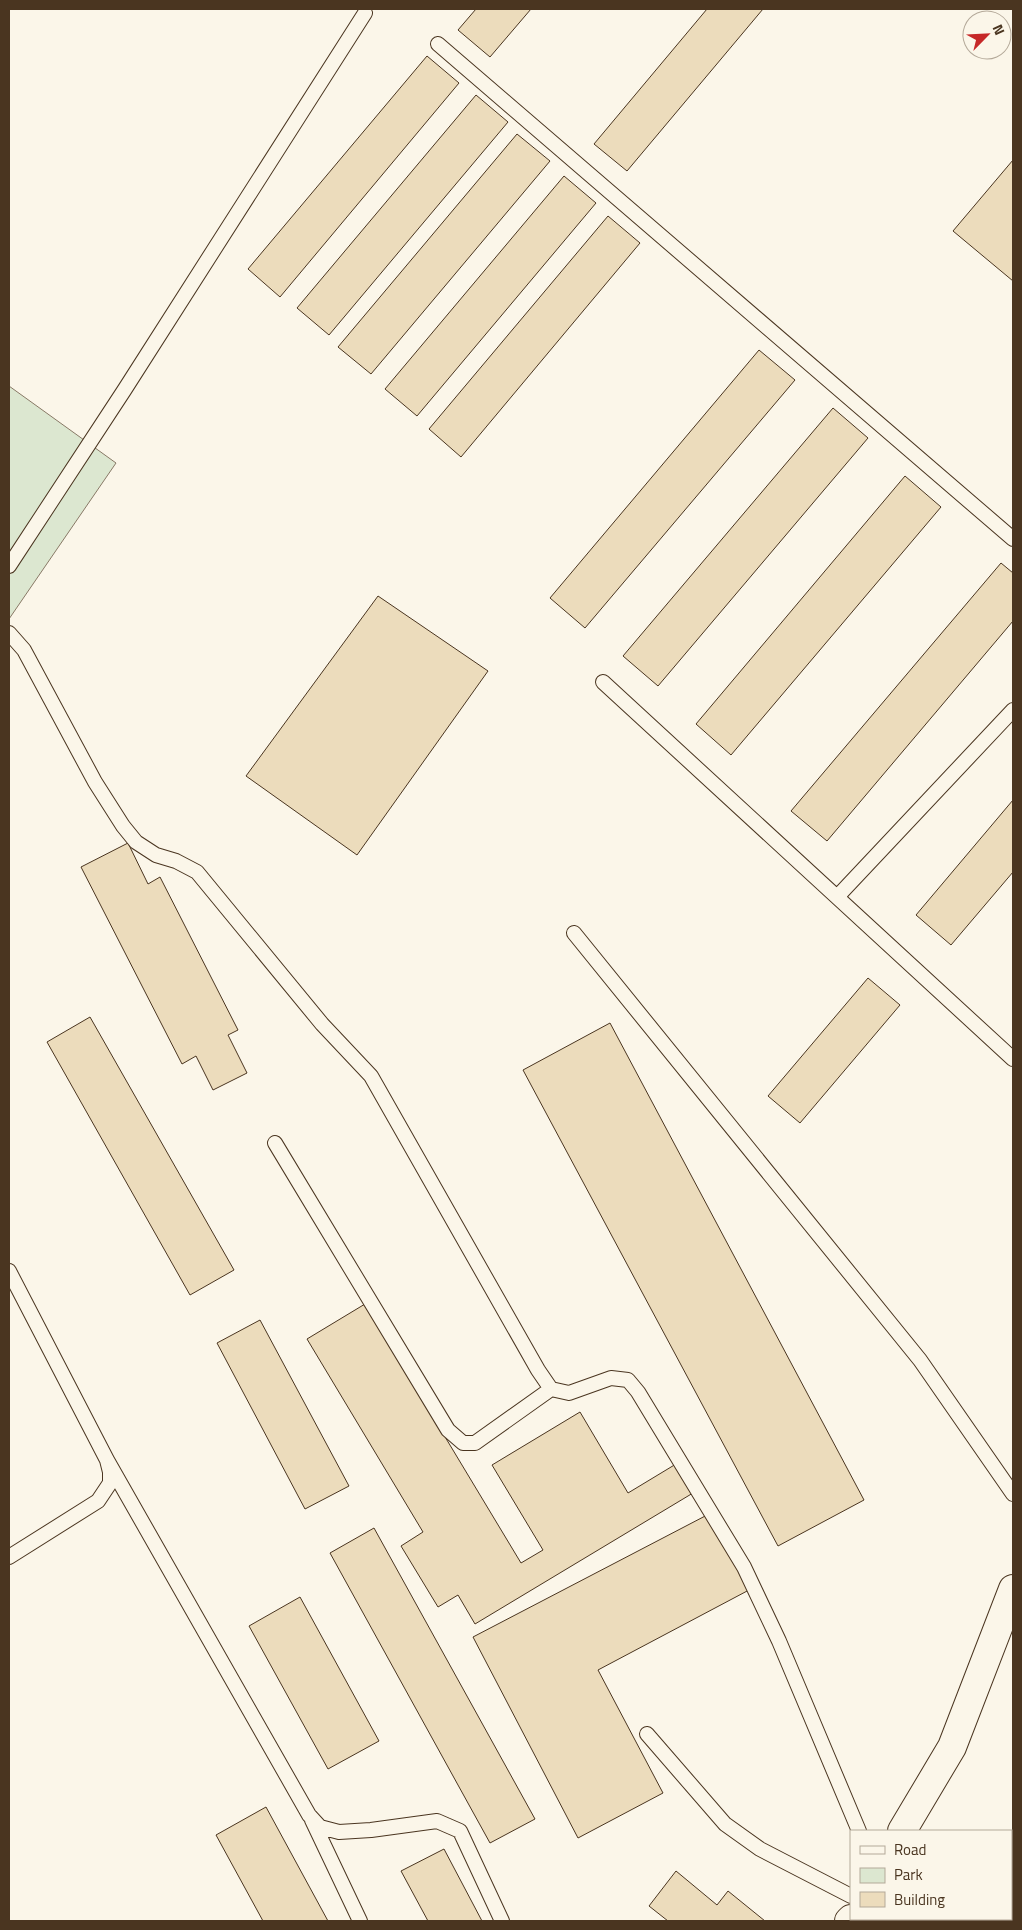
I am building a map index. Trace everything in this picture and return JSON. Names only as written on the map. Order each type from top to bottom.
[{"type":"street","points":[[903,1830],[952,1747],[1013,1589]]},
{"type":"lane","points":[[9,566],[126,389],[364,13]]},
{"type":"lane","points":[[438,44],[1013,539]]},
{"type":"lane","points":[[9,633],[24,650],[95,782],[136,842],[156,855],[176,861],[197,872],[322,1024],[371,1076],[533,1361],[551,1389],[569,1393],[611,1378],[628,1380],[638,1392],[744,1567],[779,1641],[860,1830]]},
{"type":"lane","points":[[603,682],[1013,1059]]},
{"type":"lane","points":[[837,897],[1013,710]]},
{"type":"lane","points":[[574,933],[920,1360],[1013,1494]]},
{"type":"lane","points":[[275,1143],[448,1430],[463,1443],[475,1443],[551,1389]]},
{"type":"lane","points":[[9,1271],[107,1460],[310,1815],[360,1921]]},
{"type":"lane","points":[[9,1558],[98,1501],[110,1482],[107,1460]]},
{"type":"lane","points":[[648,1734],[725,1824],[760,1849],[850,1895]]},
{"type":"lane","points":[[310,1815],[320,1827],[338,1832],[371,1830],[437,1821],[460,1831],[502,1921]]},
{"type":"green space","points":[[9,386],[116,463],[9,619]]},
{"type":"building","points":[[476,9],[531,9],[490,57],[458,30]]},
{"type":"building","points":[[707,9],[763,9],[627,171],[594,144]]},
{"type":"building","points":[[427,56],[459,83],[280,297],[248,269]]},
{"type":"building","points":[[476,95],[508,122],[329,335],[297,308]]},
{"type":"building","points":[[517,134],[550,161],[371,374],[338,347]]},
{"type":"building","points":[[1013,160],[1013,281],[953,231]]},
{"type":"building","points":[[564,176],[596,203],[417,416],[385,389]]},
{"type":"building","points":[[608,216],[640,243],[461,457],[429,429]]},
{"type":"building","points":[[759,350],[795,380],[585,628],[550,598]]},
{"type":"building","points":[[833,408],[868,438],[658,686],[623,656]]},
{"type":"building","points":[[905,476],[941,507],[731,755],[696,724]]},
{"type":"building","points":[[1001,563],[1013,573],[1013,621],[827,841],[791,811]]},
{"type":"building","points":[[378,596],[488,671],[357,855],[246,776]]},
{"type":"building","points":[[1013,800],[1013,872],[951,945],[916,915]]},
{"type":"building","points":[[128,843],[148,884],[160,877],[238,1030],[228,1035],[247,1073],[213,1090],[196,1056],[182,1064],[81,867]]},
{"type":"building","points":[[868,978],[900,1005],[800,1123],[768,1096]]},
{"type":"building","points":[[90,1017],[234,1270],[190,1295],[47,1042]]},
{"type":"building","points":[[610,1023],[864,1500],[778,1546],[523,1070]]},
{"type":"building","points":[[365,1304],[521,1563],[543,1550],[492,1465],[580,1412],[628,1493],[676,1464],[693,1493],[475,1624],[458,1595],[438,1607],[401,1546],[423,1532],[307,1339]]},
{"type":"building","points":[[260,1320],[349,1486],[305,1509],[217,1343]]},
{"type":"building","points":[[709,1514],[749,1590],[598,1670],[663,1793],[578,1838],[473,1637]]},
{"type":"building","points":[[374,1528],[535,1819],[490,1843],[330,1553]]},
{"type":"building","points":[[300,1597],[379,1741],[328,1769],[249,1626]]},
{"type":"building","points":[[266,1807],[328,1921],[263,1921],[216,1835]]},
{"type":"building","points":[[444,1849],[482,1921],[428,1921],[401,1871]]},
{"type":"building","points":[[676,1871],[717,1905],[728,1891],[765,1921],[668,1921],[649,1906]]}]
